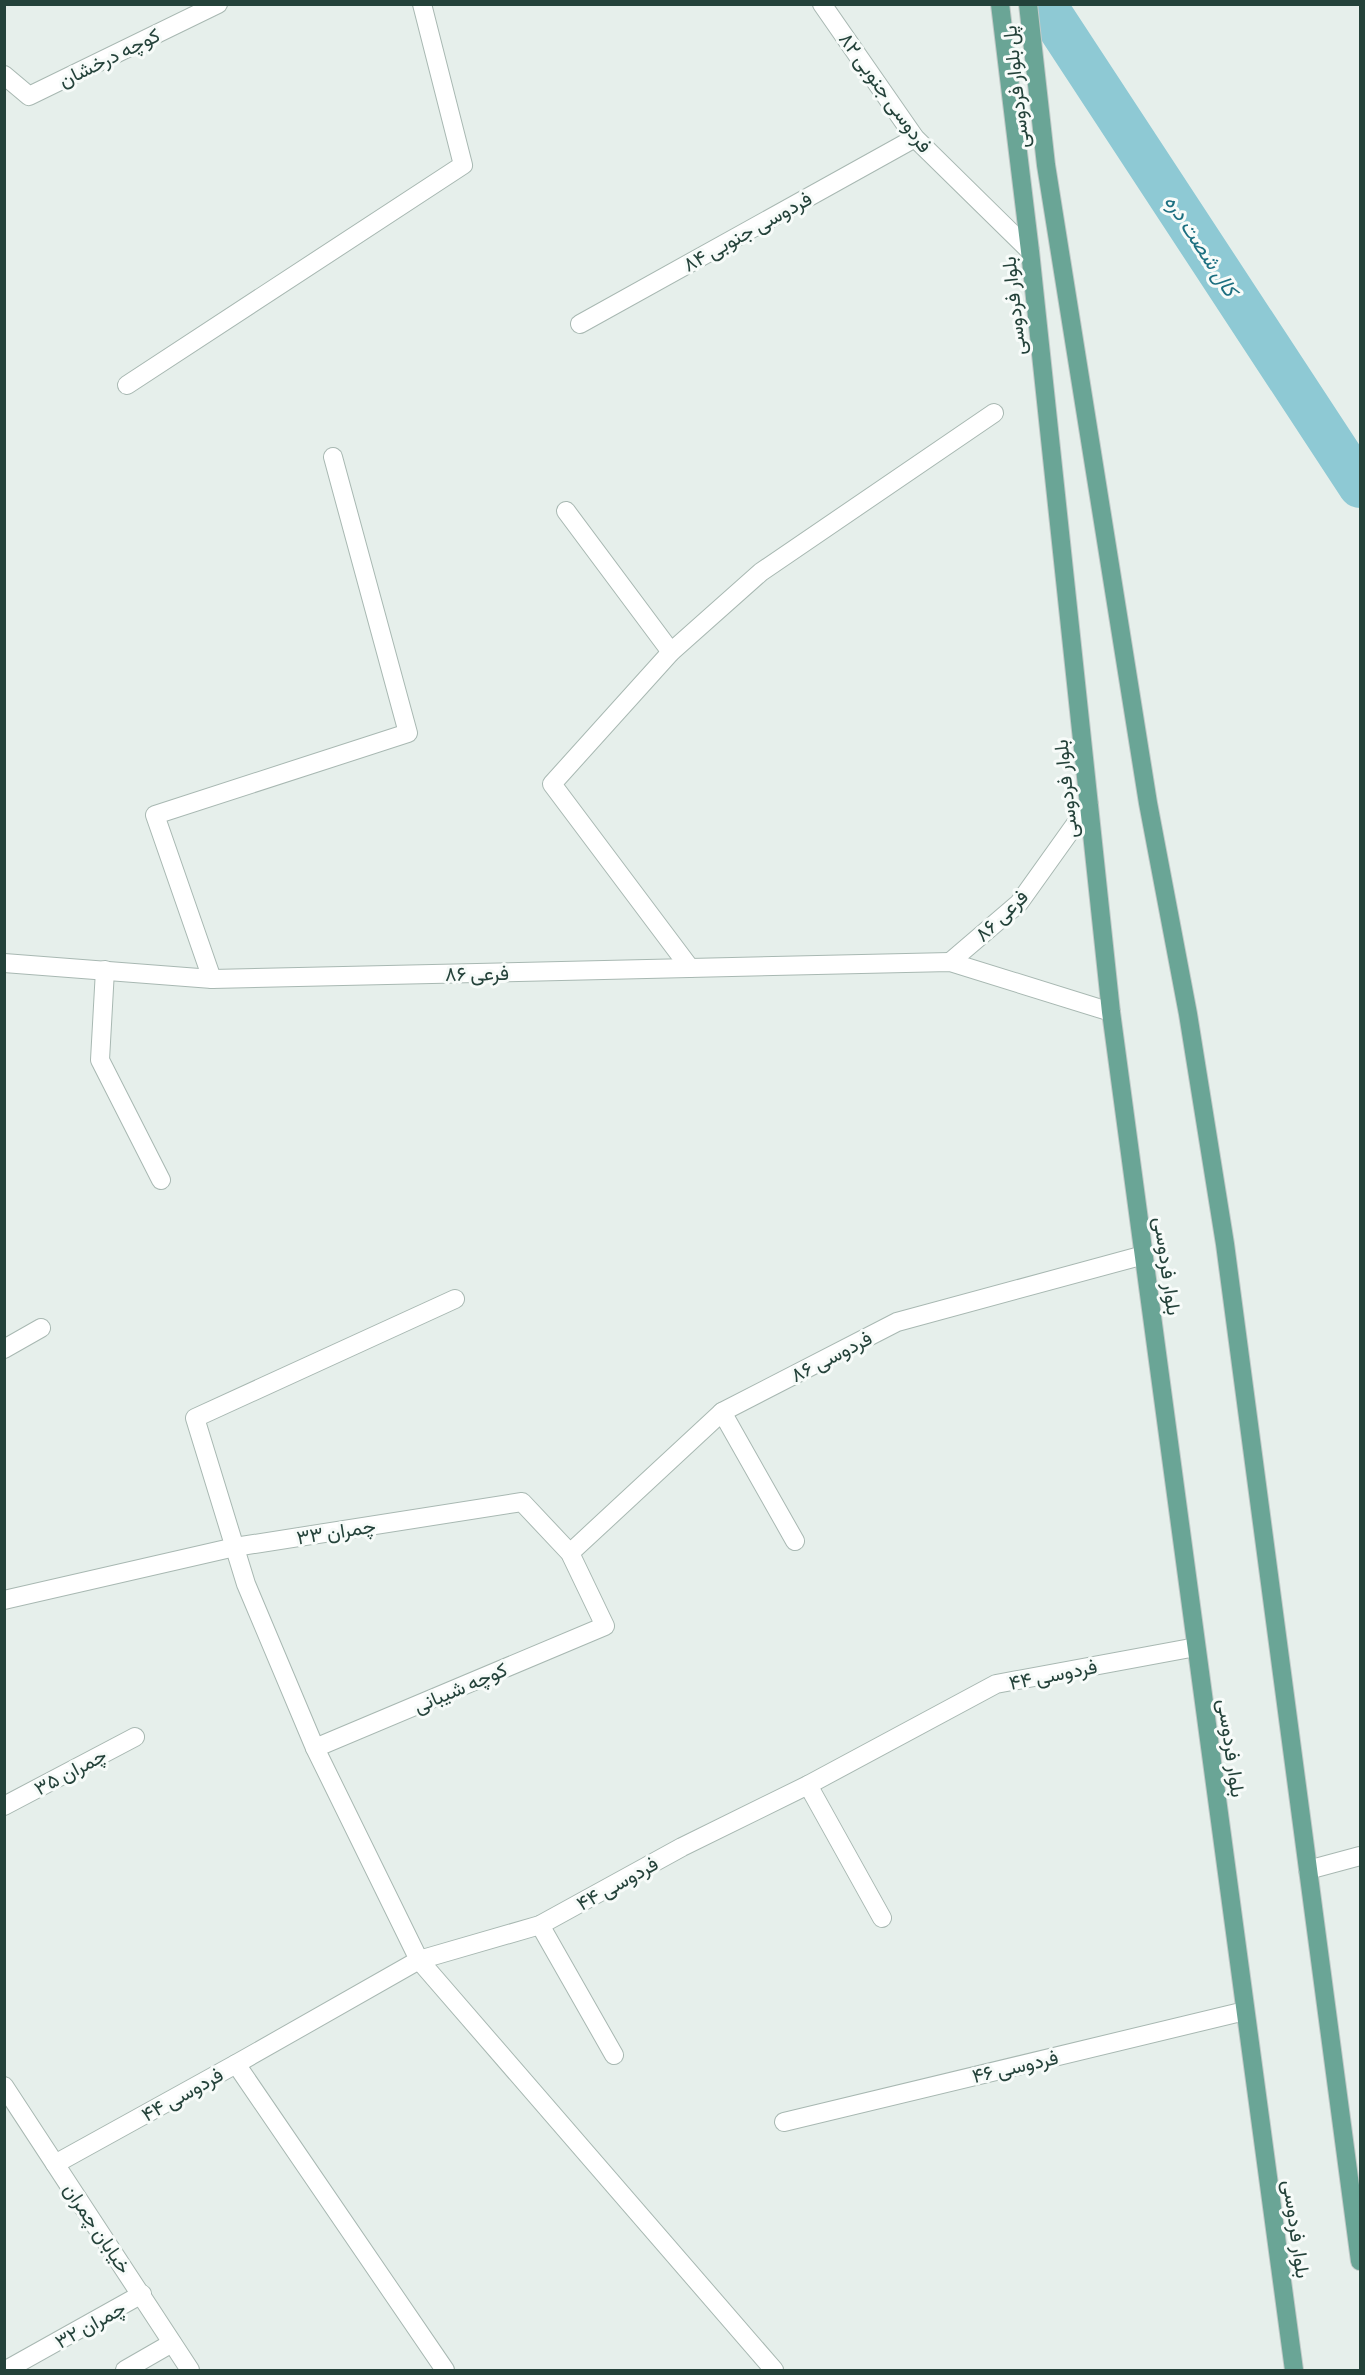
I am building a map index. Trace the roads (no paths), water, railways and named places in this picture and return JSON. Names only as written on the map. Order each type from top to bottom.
[{"type":"main road","name":"پل بلوار فردوسی","points":[[1000,4],[1019,165]]},
{"type":"main road","name":"پل بلوار فردوسی","points":[[1028,4],[1046,165],[1148,803],[1188,1014],[1226,1244],[1308,1870]]},
{"type":"main road","name":"بلوار فردوسی","points":[[1019,165],[1111,1012],[1294,2370]]},
{"type":"main road","points":[[1308,1870],[1360,2261]]},
{"type":"street","name":"کوچه درخشان","points":[[4,75],[29,96],[218,4]]},
{"type":"street","points":[[127,385],[463,165],[422,4]]},
{"type":"street","name":"فردوسی جنوبی ۸۲","points":[[822,4],[915,138],[1030,252]]},
{"type":"street","name":"فردوسی جنوبی ۸۴","points":[[580,324],[915,138]]},
{"type":"street","points":[[690,968],[552,784],[671,652],[761,572],[994,413]]},
{"type":"street","points":[[212,979],[154,815],[408,733],[333,457]]},
{"type":"street","points":[[566,511],[671,652]]},
{"type":"street","name":"فرعی ۸۶","points":[[950,962],[1019,903],[1089,805]]},
{"type":"street","name":"فرعی ۸۶","points":[[4,963],[212,979],[950,962],[1111,1012]]},
{"type":"street","points":[[105,970],[100,1060],[161,1180]]},
{"type":"street","name":"فردوسی ۸۶","points":[[570,1553],[722,1412],[897,1322],[1144,1255]]},
{"type":"street","points":[[455,1299],[195,1418],[246,1584],[315,1748],[419,1960],[774,2370]]},
{"type":"street","points":[[4,1349],[41,1328]]},
{"type":"street","points":[[722,1412],[795,1541]]},
{"type":"street","name":"چمران ۳۳","points":[[4,1600],[235,1547],[522,1502],[570,1553],[604,1626]]},
{"type":"street","name":"کوچه شیبانی","points":[[315,1748],[604,1626]]},
{"type":"street","name":"فردوسی ۴۴","points":[[55,2164],[419,1960],[540,1925],[996,1684],[1196,1647]]},
{"type":"street","name":"چمران ۳۵","points":[[4,1806],[135,1737]]},
{"type":"street","points":[[808,1785],[882,1918]]},
{"type":"street","points":[[1308,1870],[1360,1856]]},
{"type":"street","points":[[540,1925],[614,2055]]},
{"type":"street","name":"فردوسی ۴۶","points":[[784,2122],[1245,2011]]},
{"type":"street","points":[[236,2064],[444,2370]]},
{"type":"street","name":"خیابان چمران","points":[[4,2086],[190,2370]]},
{"type":"street","name":"چمران ۳۲","points":[[6,2370],[142,2294]]},
{"type":"street","points":[[125,2370],[172,2343]]},
{"type":"waterway","name":"کال شصت دره","points":[[1044,4],[1360,486]]}]
